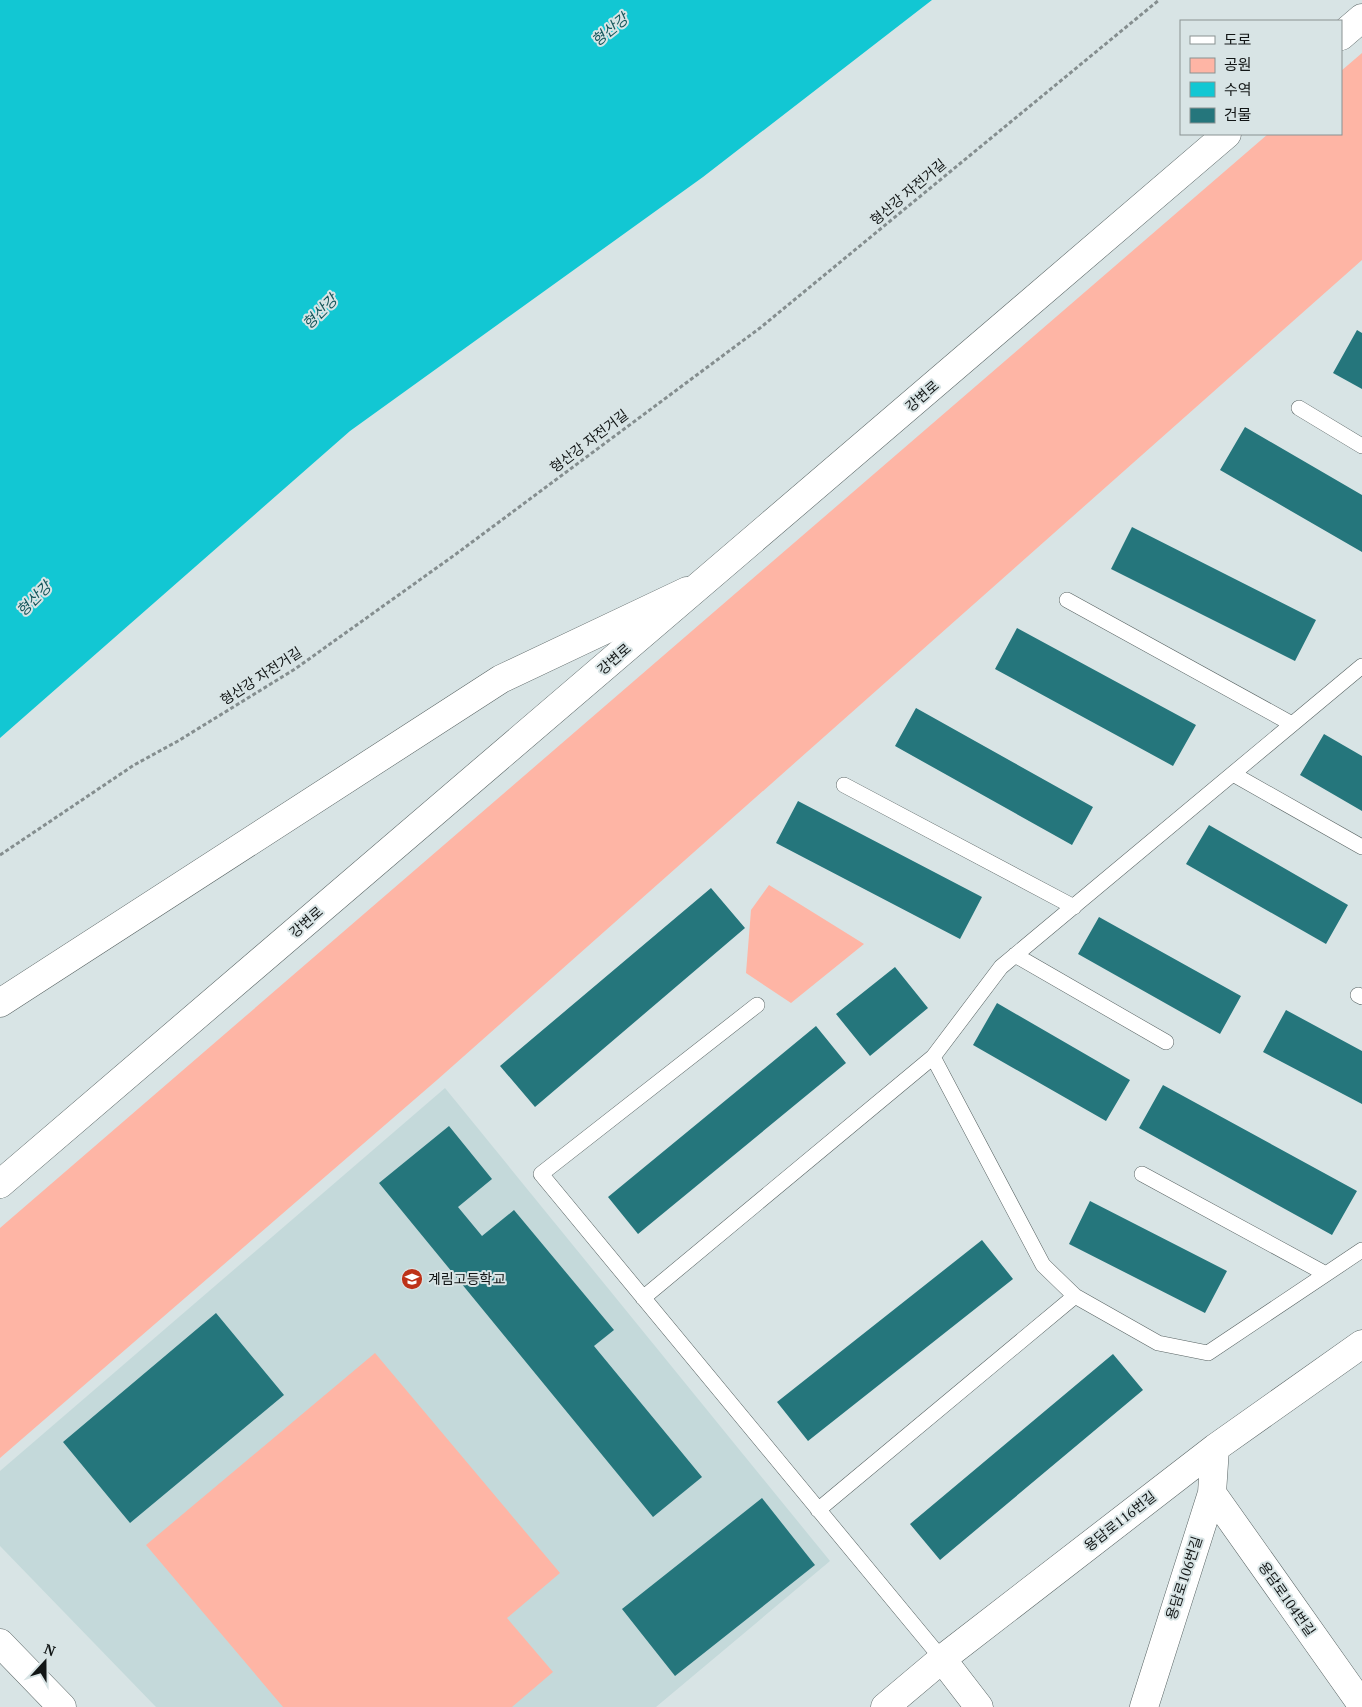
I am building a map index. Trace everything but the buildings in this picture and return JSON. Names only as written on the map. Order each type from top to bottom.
[{"type":"street","points":[[1342,35],[1362,18]]},
{"type":"street","name":"강변로","points":[[0,1184],[1226,135]]},
{"type":"street","points":[[0,1003],[500,679],[704,582]]},
{"type":"street","name":"용담로116번길","points":[[885,1707],[942,1659],[1214,1448],[1362,1344]]},
{"type":"street","name":"용담로106번길","points":[[1144,1707],[1212,1493],[1214,1448]]},
{"type":"street","name":"용담로104번길","points":[[1212,1493],[1362,1705]]},
{"type":"street","points":[[0,1643],[62,1707]]},
{"type":"street","points":[[942,1659],[979,1707]]},
{"type":"lane","points":[[1299,408],[1362,446]]},
{"type":"lane","points":[[1067,600],[1292,724]]},
{"type":"lane","points":[[643,1298],[933,1057],[1002,967],[1015,955],[1362,666]]},
{"type":"lane","points":[[1233,774],[1362,847]]},
{"type":"lane","points":[[844,785],[1074,907]]},
{"type":"lane","points":[[1015,955],[1166,1042]]},
{"type":"lane","points":[[757,1006],[541,1174],[942,1659]]},
{"type":"lane","points":[[933,1057],[1043,1265],[1075,1296],[1158,1343],[1208,1353],[1362,1250]]},
{"type":"lane","points":[[1142,1174],[1326,1274]]},
{"type":"lane","points":[[818,1510],[1075,1296]]},
{"type":"path","name":"형산강 자전거길","points":[[0,855],[134,765],[178,741],[295,669],[464,548],[760,328],[1159,0]]},
{"type":"shaded area","name":"계림고등학교","points":[[445,1088],[830,1561],[656,1707],[156,1707],[0,1546],[0,1471]]},
{"type":"green space","points":[[1362,53],[1362,260],[437,1080],[0,1458],[0,1228],[1267,135],[1342,135],[1342,70]]},
{"type":"green space","points":[[769,885],[864,944],[791,1003],[746,973],[751,910]]},
{"type":"green space","points":[[375,1353],[560,1573],[507,1618],[553,1672],[512,1707],[283,1707],[146,1545]]},
{"type":"water","name":"형산강","points":[[0,0],[932,0],[703,177],[350,431],[0,738]]},
{"type":"place","name":"계림고등학교","points":[[412,1279]]}]
